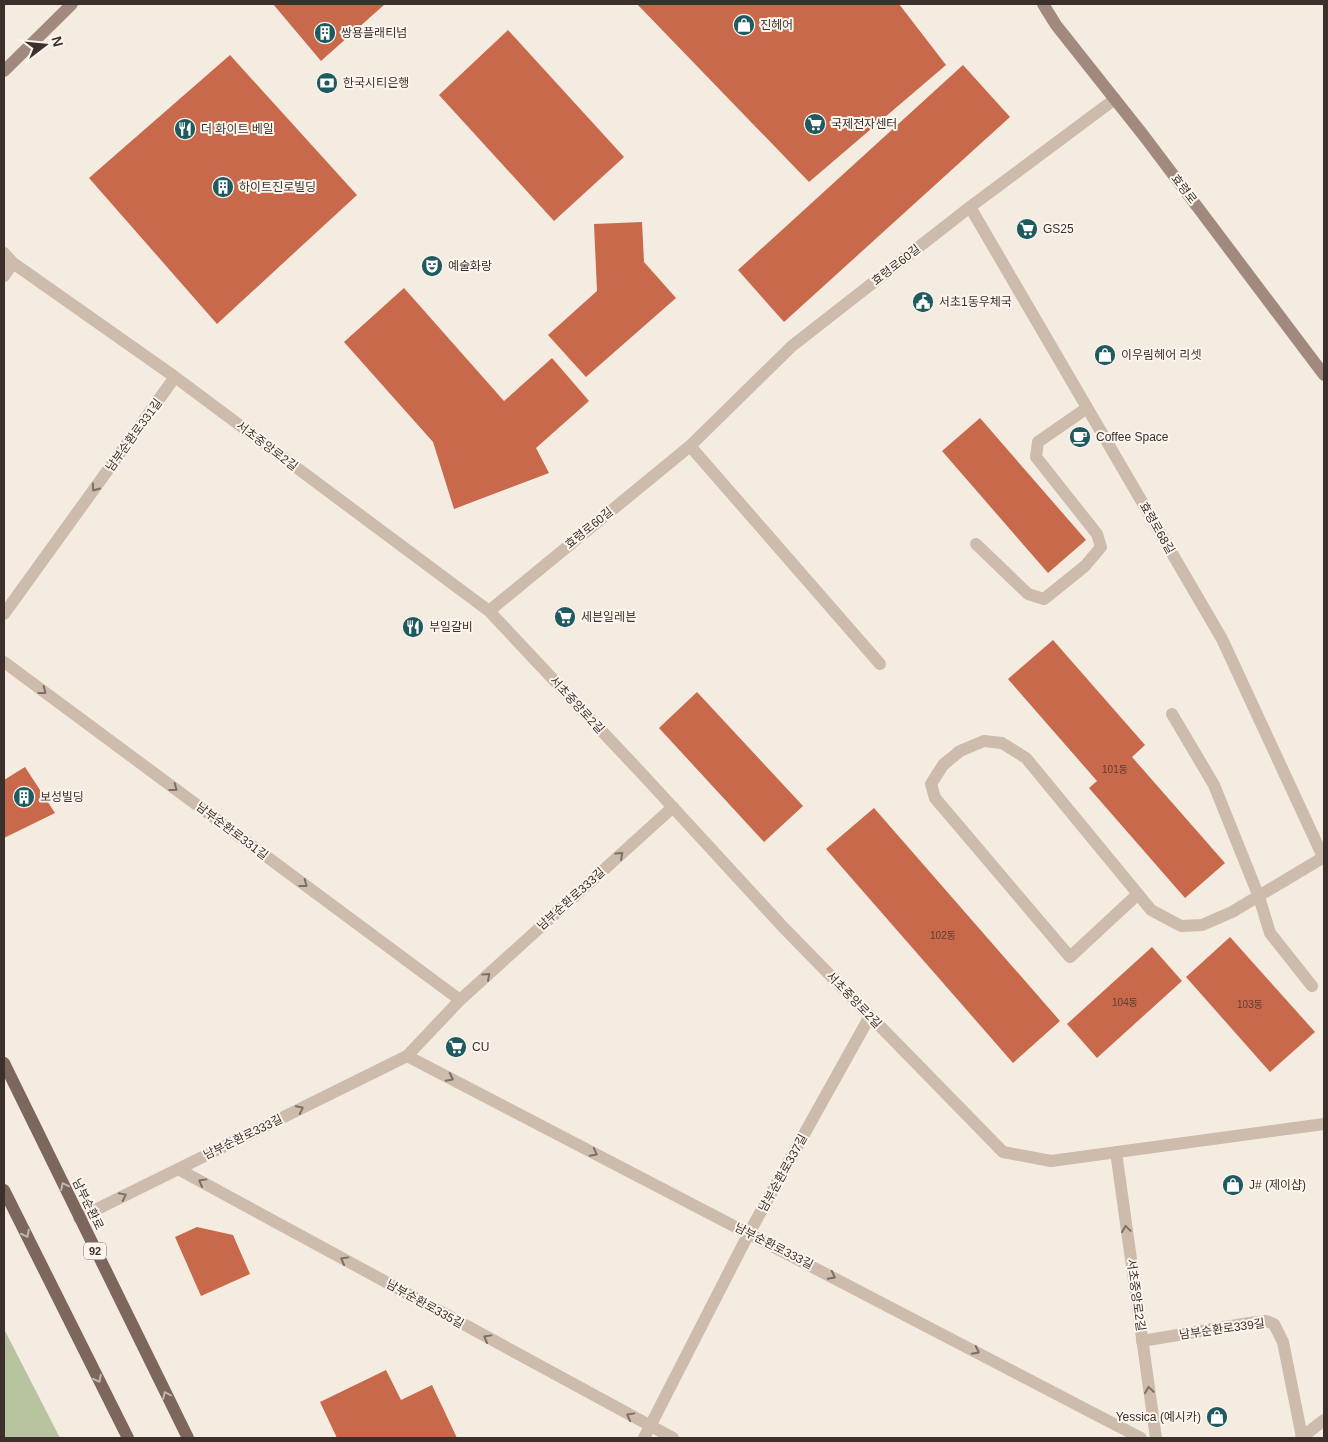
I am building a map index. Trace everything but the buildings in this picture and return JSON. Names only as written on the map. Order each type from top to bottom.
[{"type":"main road","points":[[4,71],[72,4]]},
{"type":"main road","name":"효령로","points":[[1043,4],[1056,26],[1115,99],[1324,375]]},
{"type":"main road","name":"남부순환로","points":[[4,1063],[188,1438]]},
{"type":"main road","points":[[4,1190],[128,1438]]},
{"type":"street","name":"효령로60길","points":[[489,611],[690,446],[792,346],[970,207],[1115,99]]},
{"type":"street","name":"효령로68길","points":[[970,207],[1222,639],[1324,858]]},
{"type":"street","name":"서초중앙로2길","points":[[4,253],[13,264],[175,377],[489,611],[783,927],[1004,1152],[1051,1161],[1324,1124]]},
{"type":"street","points":[[4,276],[13,264]]},
{"type":"street","name":"남부순환로331길","points":[[4,614],[175,377]]},
{"type":"street","points":[[976,544],[1028,594],[1044,599],[1085,566],[1101,547],[1097,534],[1036,457],[1038,442],[1087,408]]},
{"type":"street","points":[[690,446],[880,664]]},
{"type":"street","name":"남부순환로331길","points":[[4,662],[460,1000]]},
{"type":"street","points":[[1172,714],[1214,785],[1259,897],[1270,933],[1312,986]]},
{"type":"street","points":[[1138,894],[1070,958],[935,798],[931,784],[943,765],[960,751],[984,741],[1002,743],[1026,758],[1138,894],[1151,910],[1181,926],[1202,925],[1232,912],[1324,858]]},
{"type":"street","name":"남부순환로333길","points":[[79,1218],[407,1056],[460,1000],[673,807]]},
{"type":"street","name":"남부순환로337길","points":[[647,1433],[749,1233],[870,1016]]},
{"type":"street","name":"남부순환로333길","points":[[407,1056],[1141,1438]]},
{"type":"street","name":"서초중앙로2길","points":[[1116,1152],[1156,1438]]},
{"type":"street","name":"남부순환로335길","points":[[178,1169],[647,1433],[673,1438]]},
{"type":"street","name":"남부순환로339길","points":[[1142,1341],[1249,1323],[1266,1321],[1274,1324],[1283,1342],[1301,1438],[1324,1420]]},
{"type":"green space","points":[[4,1329],[60,1438],[4,1438]]},
{"type":"place","name":"진헤어","points":[[744,25]]},
{"type":"place","name":"쌍용플래티넘","points":[[325,33]]},
{"type":"place","name":"한국시티은행","points":[[327,83]]},
{"type":"place","name":"국제전자센터","points":[[815,124]]},
{"type":"place","name":"더 화이트 베일","points":[[185,129]]},
{"type":"place","name":"하이트진로빌딩","points":[[223,187]]},
{"type":"place","name":"GS25","points":[[1027,229]]},
{"type":"place","name":"예술화랑","points":[[432,266]]},
{"type":"place","name":"서초1동우체국","points":[[923,302]]},
{"type":"place","name":"이우림헤어 리셋","points":[[1105,355]]},
{"type":"place","name":"Coffee Space","points":[[1080,437]]},
{"type":"place","name":"세븐일레븐","points":[[565,617]]},
{"type":"place","name":"부일갈비","points":[[413,627]]},
{"type":"place","name":"보성빌딩","points":[[24,797]]},
{"type":"place","name":"CU","points":[[456,1047]]},
{"type":"place","name":"J# (제이샵)","points":[[1233,1185]]},
{"type":"place","name":"Yessica (예시카)","points":[[1217,1417]]}]
